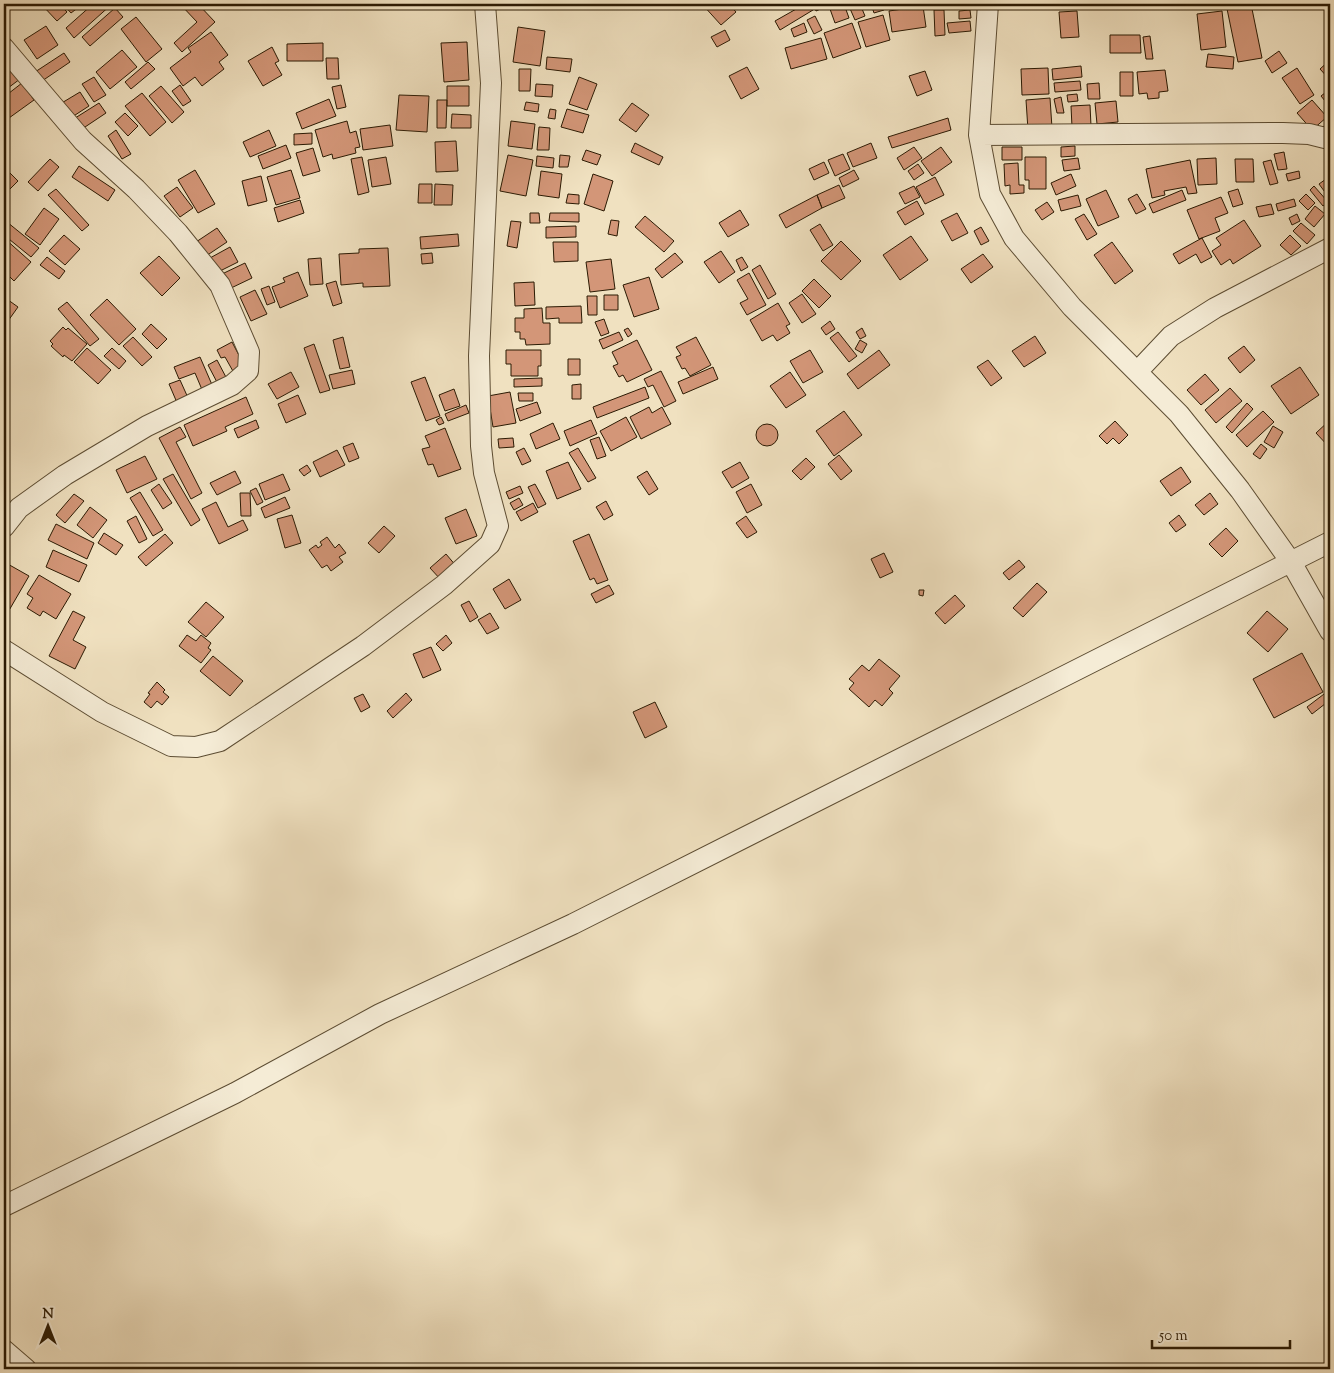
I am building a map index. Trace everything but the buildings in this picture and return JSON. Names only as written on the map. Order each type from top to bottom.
[{"type":"street","points":[[4,650],[102,712],[171,746],[196,747],[220,741],[363,646],[444,585],[490,544],[498,526],[484,473],[481,446],[479,356],[490,83],[485,4]]},
{"type":"street","points":[[988,4],[979,135],[990,194],[1014,238],[1072,307],[1179,414],[1240,490],[1291,562],[1330,631]]},
{"type":"street","points":[[4,48],[83,141],[136,189],[184,240],[220,285],[249,352],[248,371],[232,385],[146,426],[65,474],[18,508],[4,527]]},
{"type":"street","points":[[979,135],[1283,132],[1328,138]]},
{"type":"street","points":[[1137,372],[1171,336],[1207,313],[1330,248]]},
{"type":"street","points":[[4,1206],[235,1093],[380,1014],[573,924],[1330,542]]},
{"type":"street","points":[[4,1350],[26,1369]]}]
